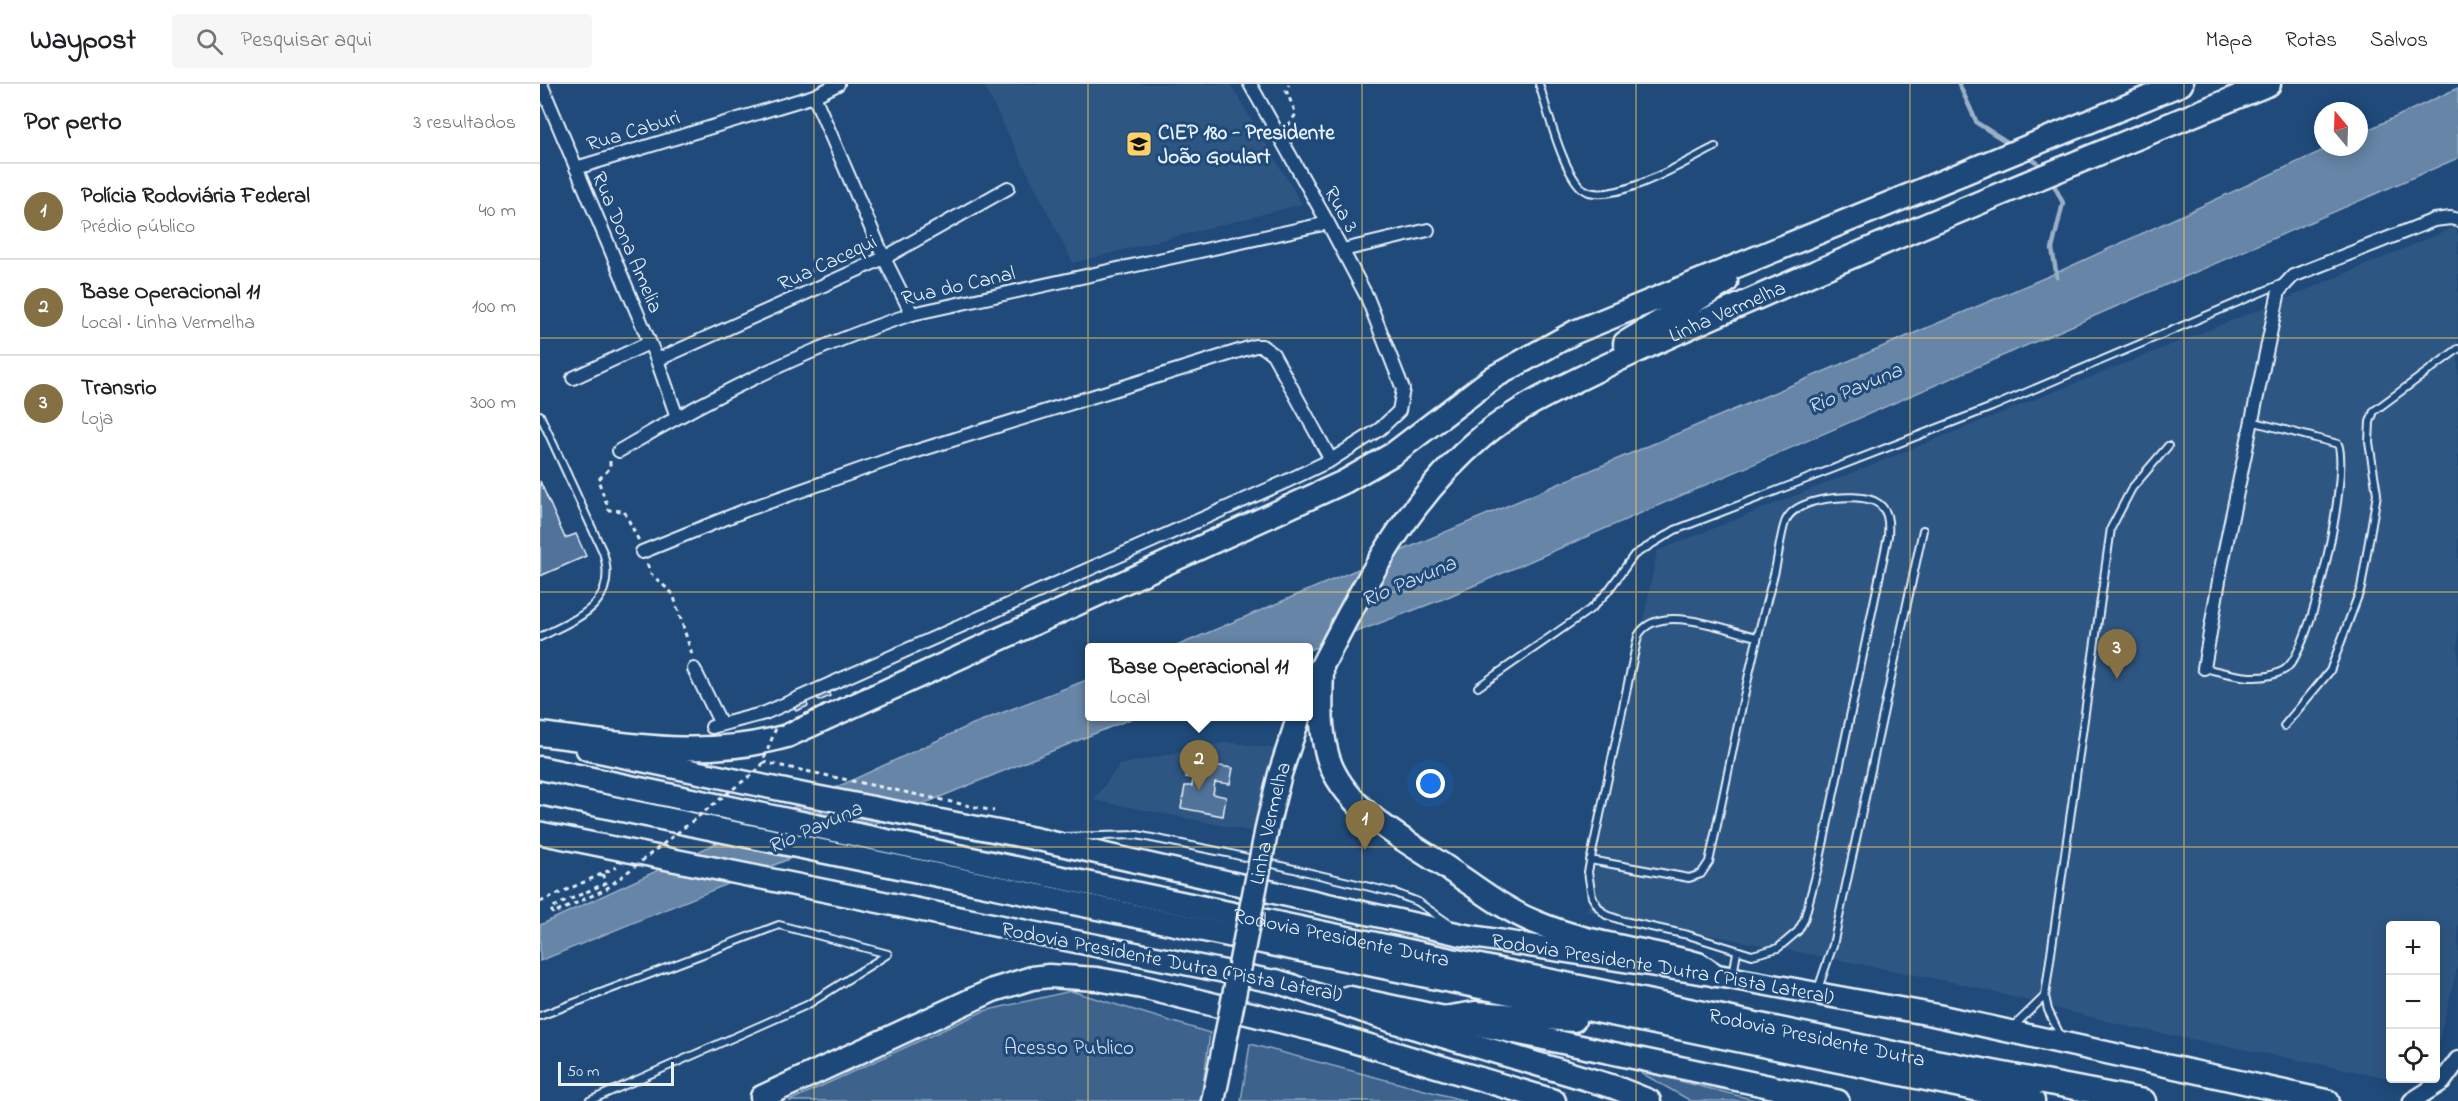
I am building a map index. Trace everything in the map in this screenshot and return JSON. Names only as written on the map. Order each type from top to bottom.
[{"type":"highway","name":"Linha Vermelha","points":[[1782,248],[2181,84]]},
{"type":"highway","name":"Linha Vermelha","points":[[1313,684],[1369,579],[1425,495],[1483,436],[1530,404],[1566,385],[1752,300],[2064,167],[2269,84]]},
{"type":"highway","points":[[1566,385],[1605,355],[1782,248]]},
{"type":"highway","points":[[540,736],[642,747],[708,750],[756,745],[787,735],[1344,482],[1393,454],[1494,376],[1575,332],[1782,248]]},
{"type":"highway","points":[[1322,668],[1321,709],[1326,749],[1338,778],[1350,795],[1378,821],[1490,897],[1550,928],[1698,964],[1724,977]]},
{"type":"highway","name":"Linha Vermelha","points":[[1213,1101],[1268,823],[1280,774],[1298,721]]},
{"type":"highway","name":"Rodovia Presidente Dutra (Pista Lateral)","points":[[540,736],[802,794],[1032,838],[1463,935],[1817,994],[2008,1032],[2328,1101]]},
{"type":"highway","name":"Rodovia Presidente Dutra","points":[[540,768],[1898,1054],[2144,1101]]},
{"type":"highway","name":"Rodovia Presidente Dutra","points":[[540,793],[840,857],[2033,1101]]},
{"type":"highway","name":"Rodovia Presidente Dutra (Pista Lateral)","points":[[540,833],[1276,981],[1838,1101]]},
{"type":"highway","points":[[763,1099],[993,990],[1032,978],[1067,976],[1142,987],[1316,1030],[1554,1101]]},
{"type":"highway","points":[[1276,981],[1396,1022],[1614,1087],[1649,1101]]},
{"type":"highway","points":[[1444,1018],[1474,1013],[1587,1021],[1788,1061],[1834,1068],[1891,1072]]},
{"type":"street","name":"Rua Dona Amelia","points":[[541,84],[657,360],[677,417]]},
{"type":"street","name":"Rua Caburi","points":[[576,168],[814,96],[838,84]]},
{"type":"street","name":"Rua 3","points":[[694,669],[717,725],[765,712],[1217,513],[1330,460],[1380,429],[1399,411],[1403,388],[1392,356],[1329,223],[1250,84]]},
{"type":"street","points":[[814,96],[884,258],[912,314]]},
{"type":"street","name":"Rua Cacequi","points":[[657,360],[884,258],[1008,188]]},
{"type":"street","points":[[2204,668],[2250,421],[2279,291],[2293,276],[2434,220],[2451,218],[2458,220]]},
{"type":"street","name":"Rua do Canal","points":[[619,451],[677,417],[835,342],[912,314],[1329,223]]},
{"type":"street","points":[[1343,250],[1428,230]]},
{"type":"street","points":[[573,378],[649,343]]},
{"type":"street","points":[[642,552],[746,510],[888,460],[1255,346],[1262,346],[1273,354],[1330,460]]},
{"type":"street","points":[[2412,1101],[2442,1082],[2458,1060]]},
{"type":"lane","points":[[1539,84],[1569,170],[1584,189],[1600,193],[1627,190],[1715,147]]},
{"type":"lane","points":[[1478,687],[1592,608],[1608,591],[1634,555],[1660,538],[1992,407],[2286,281]]},
{"type":"lane","points":[[2283,726],[2330,671],[2361,588],[2377,494],[2369,442],[2370,422],[2374,411],[2458,349]]},
{"type":"lane","points":[[540,415],[603,552],[608,569],[608,583],[598,602],[576,619],[540,637]]},
{"type":"lane","points":[[2204,668],[2256,678],[2286,670],[2302,645],[2324,575],[2342,467],[2338,444],[2250,421]]},
{"type":"lane","points":[[2066,1045],[2055,1027],[2044,996],[2111,528],[2132,488],[2168,446]]},
{"type":"lane","points":[[1590,860],[1689,878],[1701,874],[1709,861],[1757,637],[1780,553],[1786,521],[1792,513],[1811,503],[1840,497],[1865,498],[1877,503],[1886,511],[1888,536],[1804,920],[1789,941],[1778,948],[1752,955],[1688,935],[1606,915],[1592,897],[1588,872],[1590,860],[1638,636],[1642,629],[1648,623],[1658,620],[1678,619],[1757,637]]},
{"type":"lane","points":[[1817,994],[1833,945],[1923,531]]},
{"type":"lane","points":[[1032,838],[1124,834],[1227,853],[1395,893],[1433,910],[1463,935]]},
{"type":"lane","points":[[540,1016],[779,925],[888,954],[807,1005],[589,1101]]},
{"type":"lane","points":[[1724,977],[1737,952]]},
{"type":"lane","points":[[2008,1032],[2025,1018],[2044,996]]},
{"type":"path","points":[[1280,138],[1296,114],[1286,90],[1289,84]]},
{"type":"path","points":[[602,874],[606,883],[551,908],[553,914],[606,889],[761,767],[776,728],[870,684]]},
{"type":"path","points":[[762,767],[778,770],[779,766],[761,762],[955,802]]},
{"type":"path","points":[[540,902],[624,863]]},
{"type":"shaded area","name":"CIEP 180 - Presidente João Goulart","points":[[983,84],[1230,84],[1302,204],[1073,263]]},
{"type":"shaded area","points":[[2455,227],[2458,235],[2458,964],[2440,1036],[2440,921],[2386,921],[2386,1077],[2134,1028],[1957,983],[1587,911],[1657,551],[2288,298]]},
{"type":"shaded area","points":[[1226,742],[1279,749],[1255,832],[1094,800],[1119,765]]},
{"type":"green space","name":"Acesso Publico","points":[[1071,991],[1210,1033],[1201,1101],[789,1101],[984,1011]]},
{"type":"green space","points":[[1250,1044],[1466,1101],[1241,1101]]},
{"type":"green space","points":[[1636,1070],[1759,1101],[1691,1101]]},
{"type":"water","name":"Rio Pavuna","points":[[2458,88],[2458,158],[1443,599],[1313,648],[1313,643],[1184,643],[2056,273],[2314,154],[2368,156],[2368,130]]},
{"type":"water","name":"Rio Pavuna","points":[[1085,681],[1085,721],[1125,721],[540,961],[540,925],[973,724]]},
{"type":"building","points":[[540,481],[565,538],[576,534],[586,556],[540,576]]},
{"type":"building","points":[[828,691],[830,696],[819,701],[816,696]]},
{"type":"building","points":[[806,701],[808,706],[796,711],[794,706]]},
{"type":"building","points":[[1189,761],[1233,768],[1230,784],[1215,782],[1213,794],[1226,797],[1223,816],[1181,808],[1185,786],[1192,786],[1193,778],[1186,777]]},
{"type":"waterway","points":[[1959,84],[1977,123],[2012,145]]},
{"type":"waterway","points":[[2026,155],[2046,169]]},
{"type":"waterway","points":[[2051,179],[2063,203],[2052,249],[2057,277]]},
{"type":"place","name":"CIEP 180 - Presidente João Goulart","points":[[1139,144]]},
{"type":"place","name":"Transrio","points":[[2117,679]]},
{"type":"place","name":"Base Operacional 11","points":[[1199,790]]},
{"type":"place","name":"Polícia Rodoviária Federal","points":[[1365,850]]}]
